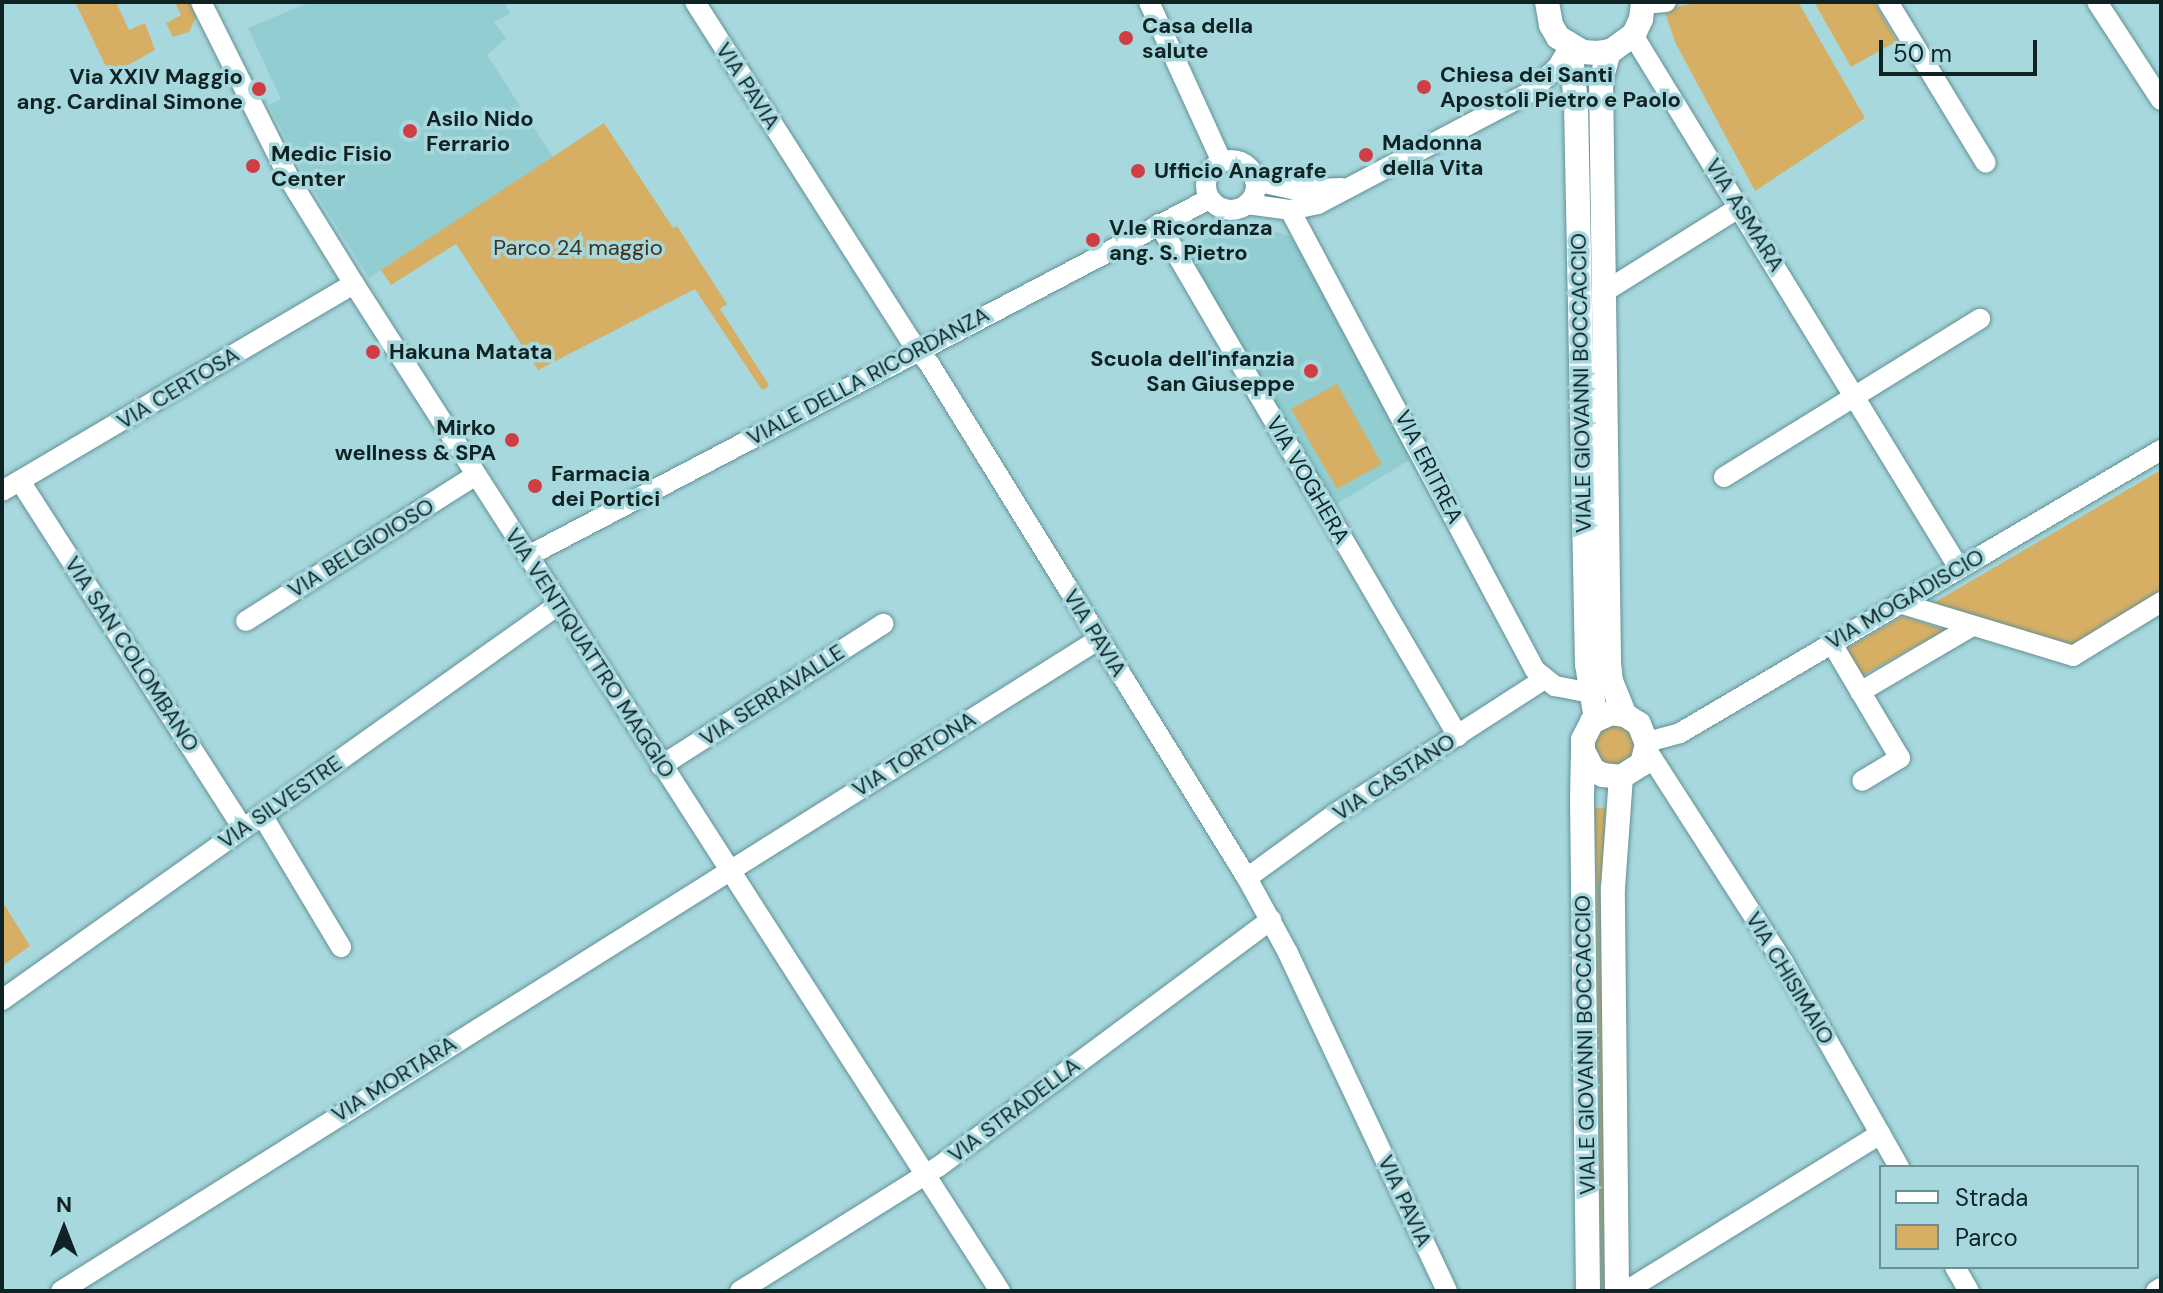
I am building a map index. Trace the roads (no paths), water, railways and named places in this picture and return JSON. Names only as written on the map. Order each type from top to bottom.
[{"type":"street","name":"VIA VENTIQUATTRO MAGGIO","points":[[201,2],[291,182],[354,284],[1000,1291]]},
{"type":"street","name":"VIA PAVIA","points":[[695,2],[918,350],[1247,878],[1271,920],[1447,1291]]},
{"type":"street","points":[[1149,2],[1222,162]]},
{"type":"street","points":[[1888,2],[1986,163]]},
{"type":"street","points":[[2097,2],[2161,100]]},
{"type":"street","points":[[1247,204],[1256,189],[1247,166],[1239,162],[1222,162],[1207,178],[1209,199],[1215,205],[1232,210],[1247,204],[1290,210],[1318,204],[1343,188],[1530,92],[1557,68],[1570,46],[1583,52],[1609,51],[1633,35],[1651,3]]},
{"type":"street","name":"VIALE GIOVANNI BOCCACCIO","points":[[1543,5],[1558,37],[1570,46],[1575,89],[1590,693],[1596,719],[1586,730],[1583,751],[1588,1291]]},
{"type":"street","name":"VIA ASMARA","points":[[1633,35],[1959,568]]},
{"type":"street","name":"VIALE GIOVANNI BOCCACCIO","points":[[1609,51],[1601,80],[1609,663],[1611,681],[1625,715],[1639,724],[1647,746],[1628,774],[1613,888],[1617,1291]]},
{"type":"street","points":[[1255,181],[1296,190],[1343,188]]},
{"type":"street","name":"VIALE DELLA RICORDANZA","points":[[528,556],[1209,199]]},
{"type":"street","points":[[1604,292],[1740,207]]},
{"type":"street","name":"VIA ERITREA","points":[[1290,210],[1543,680]]},
{"type":"street","name":"VIA VOGHERA","points":[[1159,224],[1458,736]]},
{"type":"street","name":"VIA CERTOSA","points":[[11,486],[354,284]]},
{"type":"street","points":[[1724,477],[1980,319]]},
{"type":"street","name":"VIA MOGADISCIO","points":[[1647,746],[1680,733],[2161,450]]},
{"type":"street","name":"VIA BELGIOIOSO","points":[[246,621],[476,475]]},
{"type":"street","name":"VIA SAN COLOMBANO","points":[[11,486],[243,828]]},
{"type":"street","points":[[1899,603],[2073,656],[2161,602]]},
{"type":"street","name":"VIA SILVESTRE","points":[[2,1000],[558,605]]},
{"type":"street","name":"VIA SERRAVALLE","points":[[661,766],[883,624]]},
{"type":"street","points":[[1860,692],[1972,626]]},
{"type":"street","name":"VIA TORTONA","points":[[729,869],[1099,639]]},
{"type":"street","points":[[1831,642],[1900,758],[1862,781]]},
{"type":"street","points":[[1543,680],[1567,690],[1590,693]]},
{"type":"street","name":"VIA CASTANO","points":[[1247,878],[1335,814],[1543,680]]},
{"type":"street","points":[[1596,719],[1611,713],[1625,715]]},
{"type":"street","name":"VIA CHISIMAIO","points":[[1647,746],[1783,962],[1898,1165]]},
{"type":"street","points":[[1583,751],[1593,770],[1603,775],[1628,774]]},
{"type":"street","name":"VIA CHISIMAIO","points":[[1628,774],[1652,777],[1675,792]]},
{"type":"street","points":[[262,815],[341,947]]},
{"type":"street","name":"VIA MORTARA","points":[[61,1291],[729,869]]},
{"type":"street","name":"VIA STRADELLA","points":[[746,1289],[926,1175],[1271,920]]},
{"type":"street","points":[[1626,1291],[1880,1134]]},
{"type":"street","points":[[1956,1269],[1969,1291]]},
{"type":"place","name":"Casa della salute","points":[[1126,38]]},
{"type":"place","name":"Chiesa dei Santi Apostoli Pietro e Paolo","points":[[1424,87]]},
{"type":"place","name":"Via XXIV Maggio ang. Cardinal Simone","points":[[259,89]]},
{"type":"place","name":"Asilo Nido Ferrario","points":[[410,131]]},
{"type":"place","name":"Madonna della Vita","points":[[1366,155]]},
{"type":"place","name":"Medic Fisio Center","points":[[253,166]]},
{"type":"place","name":"Ufficio Anagrafe","points":[[1138,171]]},
{"type":"place","name":"V.le Ricordanza ang. S. Pietro","points":[[1093,240]]},
{"type":"place","name":"Hakuna Matata","points":[[373,352]]},
{"type":"place","name":"Scuola dell'infanzia San Giuseppe","points":[[1311,371]]},
{"type":"place","name":"Mirko wellness & SPA","points":[[512,440]]},
{"type":"place","name":"Farmacia dei Portici","points":[[535,486]]},
{"type":"park label","name":"Parco 24 maggio","points":[[578,248]]}]
